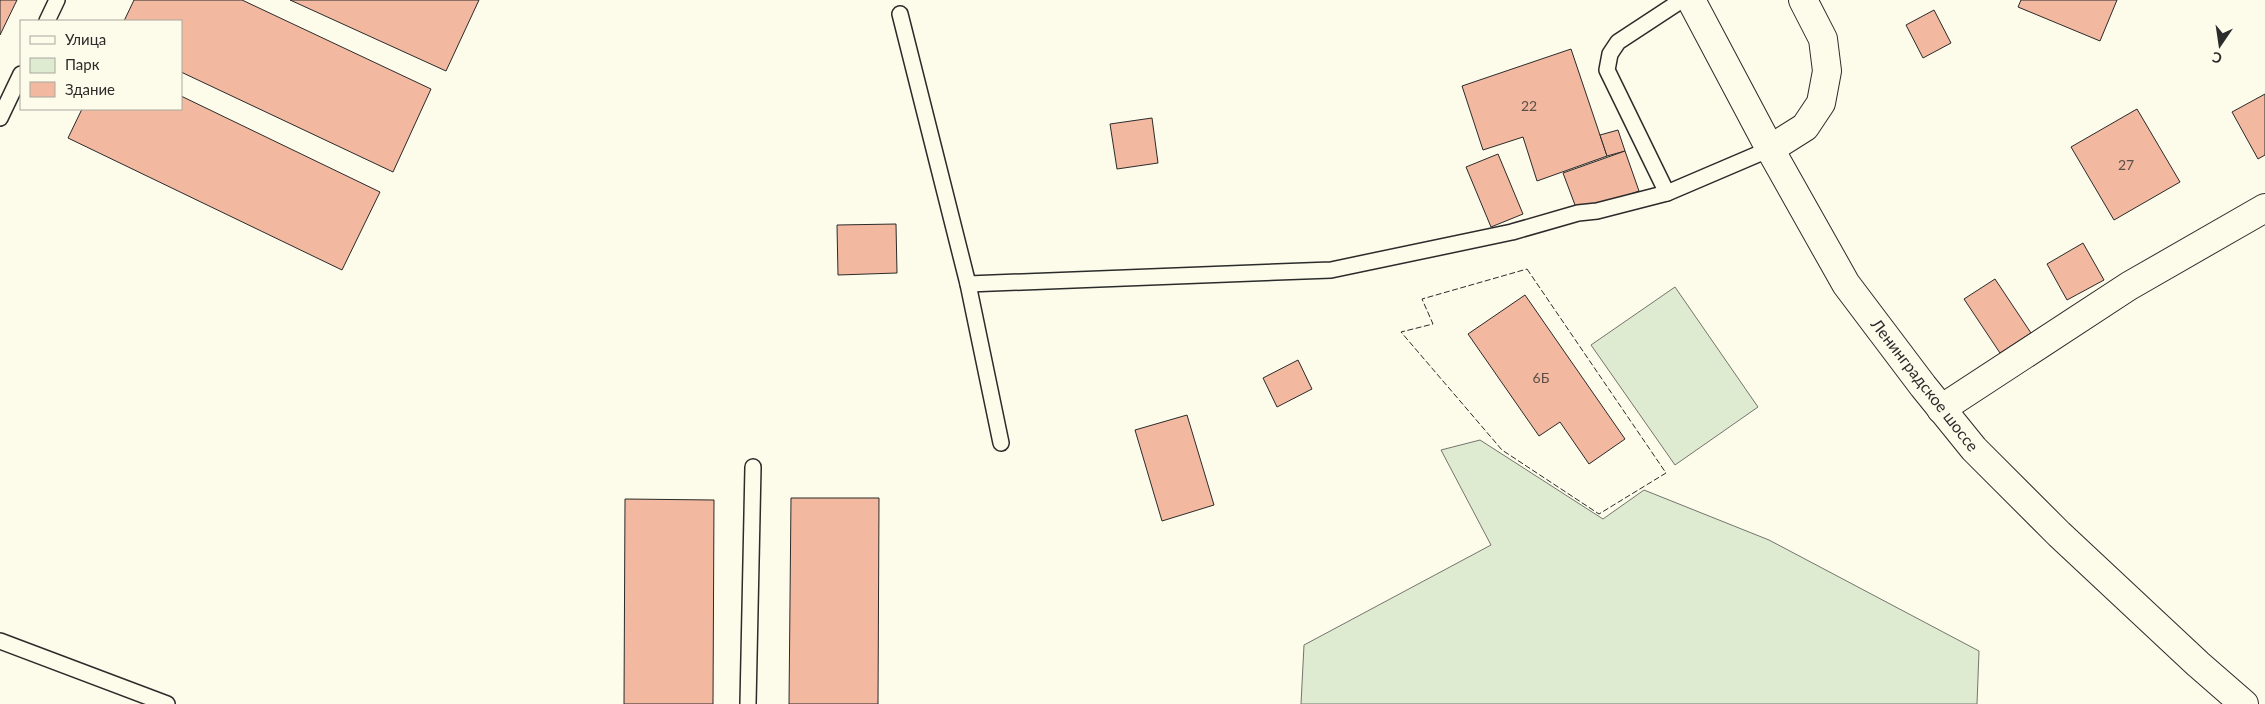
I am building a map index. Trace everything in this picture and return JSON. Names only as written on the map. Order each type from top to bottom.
[{"type":"main road","name":"Ленинградское шоссе","points":[[1692,0],[1770,149],[1846,284],[1941,409],[1974,449],[2058,534],[2198,664],[2244,704]]},
{"type":"main road","points":[[1770,149],[1805,127],[1821,103],[1827,71],[1823,39],[1803,0]]},
{"type":"main road","points":[[1941,409],[2129,286],[2265,208]]},
{"type":"lane","points":[[47,20],[57,0]]},
{"type":"lane","points":[[1667,194],[1607,70],[1610,54],[1618,42],[1682,0]]},
{"type":"lane","points":[[900,14],[968,284],[1000,443]]},
{"type":"lane","points":[[0,118],[20,76]]},
{"type":"lane","points":[[968,284],[1331,270],[1512,232],[1578,213],[1597,211],[1667,194],[1770,149]]},
{"type":"lane","points":[[748,704],[753,467]]},
{"type":"lane","points":[[0,641],[167,704]]},
{"type":"green space","points":[[1675,287],[1758,407],[1675,465],[1591,345]]},
{"type":"green space","points":[[1480,440],[1603,519],[1644,490],[1769,540],[1979,651],[1977,704],[1301,704],[1304,645],[1491,545],[1441,450]]},
{"type":"building","points":[[0,0],[17,0],[0,35]]},
{"type":"building","points":[[134,0],[242,0],[431,89],[393,172],[182,72],[182,20],[124,20]]},
{"type":"building","points":[[290,0],[479,0],[446,71]]},
{"type":"building","points":[[2021,0],[2117,0],[2100,41],[2018,7]]},
{"type":"building","points":[[1934,10],[1951,43],[1923,58],[1906,25]]},
{"type":"building","points":[[1571,49],[1607,156],[1537,181],[1523,137],[1483,150],[1462,86]]},
{"type":"building","points":[[2265,94],[2265,155],[2258,159],[2232,112]]},
{"type":"building","points":[[182,96],[380,192],[342,270],[68,138],[82,110],[182,110]]},
{"type":"building","points":[[2137,109],[2180,182],[2114,220],[2071,147]]},
{"type":"building","points":[[1152,118],[1158,163],[1117,169],[1110,124]]},
{"type":"building","points":[[1618,130],[1625,151],[1607,156],[1600,135]]},
{"type":"building","points":[[1625,151],[1639,191],[1578,213],[1563,173]]},
{"type":"building","points":[[1498,154],[1523,214],[1491,227],[1466,167]]},
{"type":"building","points":[[896,224],[897,273],[838,275],[837,225]]},
{"type":"building","points":[[2083,243],[2104,280],[2067,300],[2047,264]]},
{"type":"building","points":[[1995,279],[2031,333],[2000,353],[1964,299]]},
{"type":"building","points":[[1525,295],[1625,439],[1589,464],[1560,422],[1539,436],[1468,334]]},
{"type":"building","points":[[1298,360],[1312,389],[1277,407],[1263,378]]},
{"type":"building","points":[[1187,415],[1214,505],[1162,521],[1135,430]]},
{"type":"building","points":[[791,498],[879,498],[878,704],[789,704]]},
{"type":"building","points":[[625,499],[714,500],[713,704],[624,704]]},
{"type":"fence","points":[[1527,269],[1666,473],[1599,514],[1502,450],[1401,332],[1433,324],[1422,299],[1527,269]]}]
